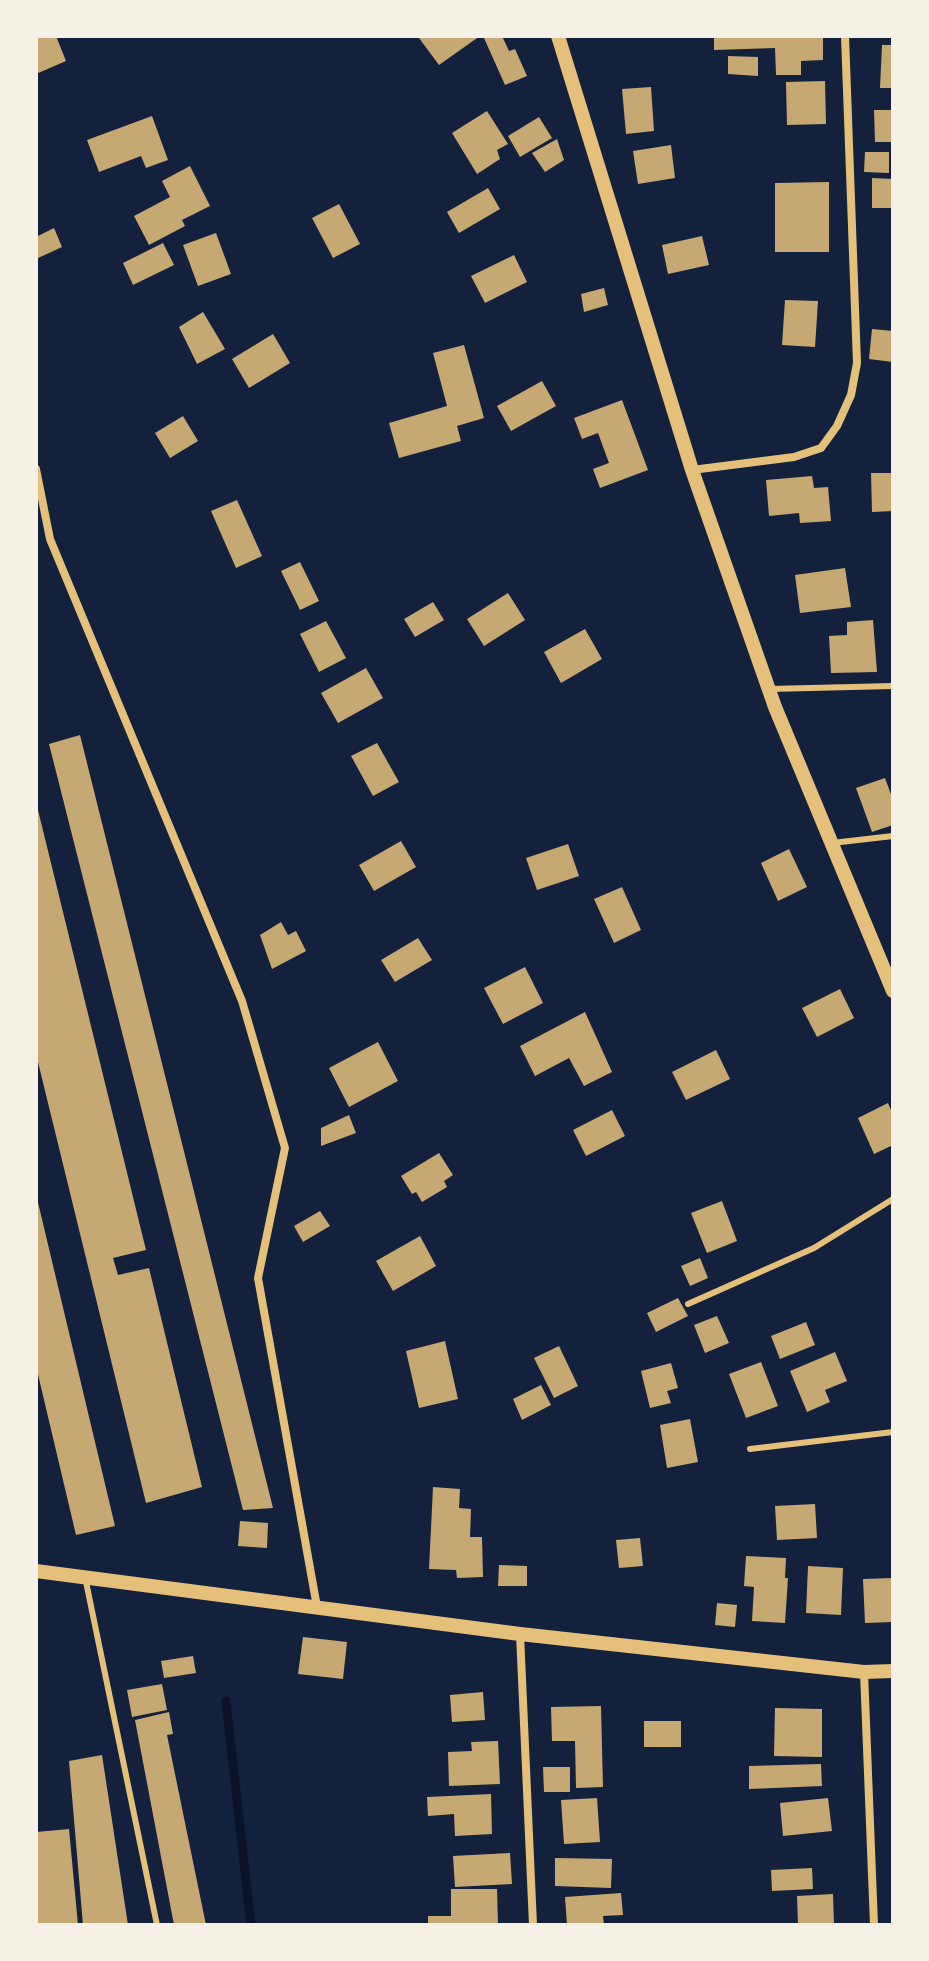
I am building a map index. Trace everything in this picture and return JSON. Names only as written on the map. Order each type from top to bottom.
[{"type":"street","points":[[558,36],[692,470],[769,689],[893,991]]},
{"type":"street","points":[[692,470],[794,457],[821,448],[837,426],[851,395],[857,363],[845,36]]},
{"type":"street","points":[[36,469],[50,539],[242,1001],[285,1148],[258,1278],[317,1607]]},
{"type":"street","points":[[36,1571],[520,1634],[864,1672],[893,1671]]},
{"type":"street","points":[[520,1634],[533,1925]]},
{"type":"street","points":[[864,1672],[874,1925]]},
{"type":"lane","points":[[769,689],[893,686]]},
{"type":"lane","points":[[832,843],[893,836]]},
{"type":"lane","points":[[688,1304],[814,1248],[893,1199]]},
{"type":"lane","points":[[750,1449],[893,1432]]},
{"type":"lane","points":[[85,1577],[157,1925]]},
{"type":"building","points":[[56,36],[66,61],[36,74],[36,39]]},
{"type":"building","points":[[480,36],[439,65],[419,38]]},
{"type":"building","points":[[502,36],[509,51],[515,49],[527,76],[505,85],[484,38]]},
{"type":"building","points":[[714,36],[823,36],[823,60],[801,61],[801,75],[776,75],[775,48],[714,50]]},
{"type":"building","points":[[882,45],[893,45],[893,88],[880,88]]},
{"type":"building","points":[[728,56],[758,57],[758,76],[728,74]]},
{"type":"building","points":[[825,81],[826,124],[787,125],[786,82]]},
{"type":"building","points":[[651,87],[654,131],[626,134],[622,89]]},
{"type":"building","points":[[874,110],[893,110],[893,142],[875,142]]},
{"type":"building","points":[[487,111],[508,144],[497,150],[500,159],[477,174],[452,133]]},
{"type":"building","points":[[152,116],[168,160],[146,168],[141,156],[99,172],[87,140]]},
{"type":"building","points":[[539,117],[552,138],[520,157],[508,136]]},
{"type":"building","points":[[557,139],[564,160],[545,172],[532,153]]},
{"type":"building","points":[[671,145],[675,178],[638,184],[633,151]]},
{"type":"building","points":[[865,152],[889,152],[889,173],[864,172]]},
{"type":"building","points":[[190,166],[210,206],[182,220],[185,226],[149,245],[134,216],[170,197],[162,181]]},
{"type":"building","points":[[872,178],[893,179],[893,208],[872,208]]},
{"type":"building","points":[[829,182],[829,252],[775,252],[775,183]]},
{"type":"building","points":[[488,188],[500,209],[459,233],[447,212]]},
{"type":"building","points":[[339,204],[360,244],[333,258],[312,218]]},
{"type":"building","points":[[54,228],[62,247],[36,259],[36,237]]},
{"type":"building","points":[[216,233],[231,274],[198,286],[183,245]]},
{"type":"building","points":[[702,236],[709,265],[668,274],[662,245]]},
{"type":"building","points":[[163,243],[174,265],[133,285],[123,263]]},
{"type":"building","points":[[514,255],[527,282],[485,303],[471,276]]},
{"type":"building","points":[[604,288],[608,305],[584,312],[581,294]]},
{"type":"building","points":[[785,300],[818,301],[815,347],[782,345]]},
{"type":"building","points":[[203,312],[225,349],[197,364],[179,327]]},
{"type":"building","points":[[872,329],[893,331],[893,362],[869,359]]},
{"type":"building","points":[[273,334],[290,363],[249,388],[232,359]]},
{"type":"building","points":[[464,345],[484,418],[457,426],[461,441],[399,458],[389,423],[447,406],[433,353]]},
{"type":"building","points":[[542,381],[556,406],[511,431],[497,406]]},
{"type":"building","points":[[622,400],[648,470],[600,488],[593,469],[609,463],[598,433],[582,439],[574,418]]},
{"type":"building","points":[[183,416],[198,441],[170,458],[155,433]]},
{"type":"building","points":[[871,473],[893,473],[893,511],[872,512]]},
{"type":"building","points":[[812,476],[814,488],[828,487],[831,521],[800,523],[799,513],[769,516],[766,480]]},
{"type":"building","points":[[237,500],[262,556],[236,568],[211,511]]},
{"type":"building","points":[[300,562],[319,601],[300,610],[281,571]]},
{"type":"building","points":[[845,568],[851,607],[800,613],[795,575]]},
{"type":"building","points":[[508,593],[525,620],[484,646],[467,619]]},
{"type":"building","points":[[433,602],[444,620],[415,637],[404,619]]},
{"type":"building","points":[[873,620],[877,672],[831,673],[829,636],[847,635],[847,622]]},
{"type":"building","points":[[326,621],[346,658],[319,672],[300,634]]},
{"type":"building","points":[[585,629],[602,659],[561,683],[544,652]]},
{"type":"building","points":[[366,668],[383,698],[338,723],[321,693]]},
{"type":"building","points":[[80,735],[273,1508],[243,1510],[49,744]]},
{"type":"building","points":[[377,743],[399,782],[373,796],[351,756]]},
{"type":"building","points":[[885,778],[893,800],[893,825],[872,832],[856,788]]},
{"type":"building","points":[[36,802],[146,1250],[113,1258],[118,1275],[149,1268],[202,1487],[146,1503],[36,1054]]},
{"type":"building","points":[[401,841],[416,867],[374,891],[359,865]]},
{"type":"building","points":[[568,844],[579,876],[537,890],[526,858]]},
{"type":"building","points":[[789,849],[807,887],[778,901],[761,863]]},
{"type":"building","points":[[622,887],[641,930],[614,943],[594,899]]},
{"type":"building","points":[[281,922],[288,935],[296,931],[306,951],[272,969],[260,935]]},
{"type":"building","points":[[418,938],[432,960],[395,982],[381,960]]},
{"type":"building","points":[[525,967],[543,1003],[503,1024],[484,988]]},
{"type":"building","points":[[840,989],[854,1018],[817,1037],[802,1008]]},
{"type":"building","points":[[585,1012],[612,1072],[584,1086],[569,1058],[535,1076],[520,1046]]},
{"type":"building","points":[[378,1042],[398,1081],[349,1107],[329,1068]]},
{"type":"building","points":[[716,1050],[730,1079],[686,1100],[672,1072]]},
{"type":"building","points":[[888,1103],[893,1115],[893,1145],[874,1154],[858,1118]]},
{"type":"building","points":[[612,1110],[625,1136],[586,1156],[573,1130]]},
{"type":"building","points":[[349,1115],[356,1133],[321,1146],[321,1128]]},
{"type":"building","points":[[439,1153],[453,1175],[444,1181],[447,1187],[422,1202],[416,1192],[412,1194],[401,1176]]},
{"type":"building","points":[[36,1194],[115,1526],[76,1535],[36,1366]]},
{"type":"building","points":[[722,1201],[737,1241],[707,1253],[691,1213]]},
{"type":"building","points":[[320,1211],[330,1226],[303,1242],[294,1226]]},
{"type":"building","points":[[420,1236],[436,1266],[393,1291],[376,1261]]},
{"type":"building","points":[[700,1258],[708,1278],[690,1286],[681,1266]]},
{"type":"building","points":[[678,1298],[688,1316],[656,1332],[647,1313]]},
{"type":"building","points":[[717,1316],[729,1343],[705,1353],[694,1325]]},
{"type":"building","points":[[806,1322],[815,1345],[780,1359],[771,1336]]},
{"type":"building","points":[[445,1341],[458,1399],[419,1408],[406,1351]]},
{"type":"building","points":[[559,1346],[578,1386],[554,1398],[534,1358]]},
{"type":"building","points":[[835,1352],[847,1381],[825,1390],[830,1402],[807,1412],[790,1371]]},
{"type":"building","points":[[761,1362],[778,1406],[746,1418],[729,1374]]},
{"type":"building","points":[[671,1363],[678,1388],[667,1391],[671,1403],[650,1408],[641,1371]]},
{"type":"building","points":[[541,1385],[551,1405],[522,1420],[513,1399]]},
{"type":"building","points":[[690,1419],[698,1462],[667,1468],[660,1425]]},
{"type":"building","points":[[433,1487],[460,1489],[459,1508],[471,1509],[470,1537],[482,1537],[483,1577],[457,1578],[456,1570],[429,1569]]},
{"type":"building","points":[[815,1504],[817,1538],[777,1540],[775,1506]]},
{"type":"building","points":[[240,1521],[268,1523],[267,1548],[238,1546]]},
{"type":"building","points":[[640,1538],[643,1566],[619,1568],[616,1540]]},
{"type":"building","points":[[746,1556],[786,1558],[785,1623],[752,1621],[754,1587],[744,1586]]},
{"type":"building","points":[[499,1565],[527,1566],[527,1586],[498,1586]]},
{"type":"building","points":[[808,1566],[843,1568],[841,1615],[806,1613]]},
{"type":"building","points":[[893,1578],[893,1622],[865,1623],[863,1579]]},
{"type":"building","points":[[717,1603],[737,1605],[735,1627],[715,1625]]},
{"type":"building","points":[[303,1637],[347,1642],[343,1679],[298,1674]]},
{"type":"building","points":[[193,1656],[196,1673],[164,1678],[161,1661]]},
{"type":"building","points":[[162,1684],[167,1710],[132,1717],[127,1690]]},
{"type":"building","points":[[483,1692],[485,1720],[452,1722],[450,1695]]},
{"type":"building","points":[[601,1706],[603,1787],[576,1788],[575,1741],[552,1741],[551,1707]]},
{"type":"building","points":[[775,1708],[822,1709],[822,1757],[774,1756]]},
{"type":"building","points":[[169,1712],[173,1734],[167,1735],[206,1925],[174,1925],[135,1720]]},
{"type":"building","points":[[644,1721],[681,1721],[681,1747],[644,1747]]},
{"type":"building","points":[[498,1741],[500,1784],[449,1786],[448,1752],[472,1751],[471,1742]]},
{"type":"building","points":[[102,1755],[128,1925],[83,1925],[69,1761]]},
{"type":"building","points":[[821,1764],[822,1786],[749,1789],[749,1766]]},
{"type":"building","points":[[543,1767],[570,1767],[570,1792],[544,1792]]},
{"type":"building","points":[[491,1794],[492,1834],[455,1836],[454,1814],[428,1816],[427,1797]]},
{"type":"building","points":[[597,1798],[600,1842],[564,1844],[561,1800]]},
{"type":"building","points":[[828,1798],[832,1831],[783,1836],[780,1803]]},
{"type":"building","points":[[69,1829],[78,1925],[36,1925],[36,1832]]},
{"type":"building","points":[[510,1853],[512,1884],[455,1887],[453,1856]]},
{"type":"building","points":[[555,1858],[612,1859],[611,1888],[555,1886]]},
{"type":"building","points":[[812,1868],[813,1889],[772,1891],[771,1870]]},
{"type":"building","points":[[451,1889],[497,1889],[498,1925],[428,1925],[428,1916],[451,1916]]},
{"type":"building","points":[[621,1893],[623,1915],[603,1916],[604,1925],[567,1925],[565,1897]]},
{"type":"building","points":[[833,1894],[834,1925],[798,1925],[797,1896]]},
{"type":"waterway","points":[[226,1701],[251,1925]]}]
